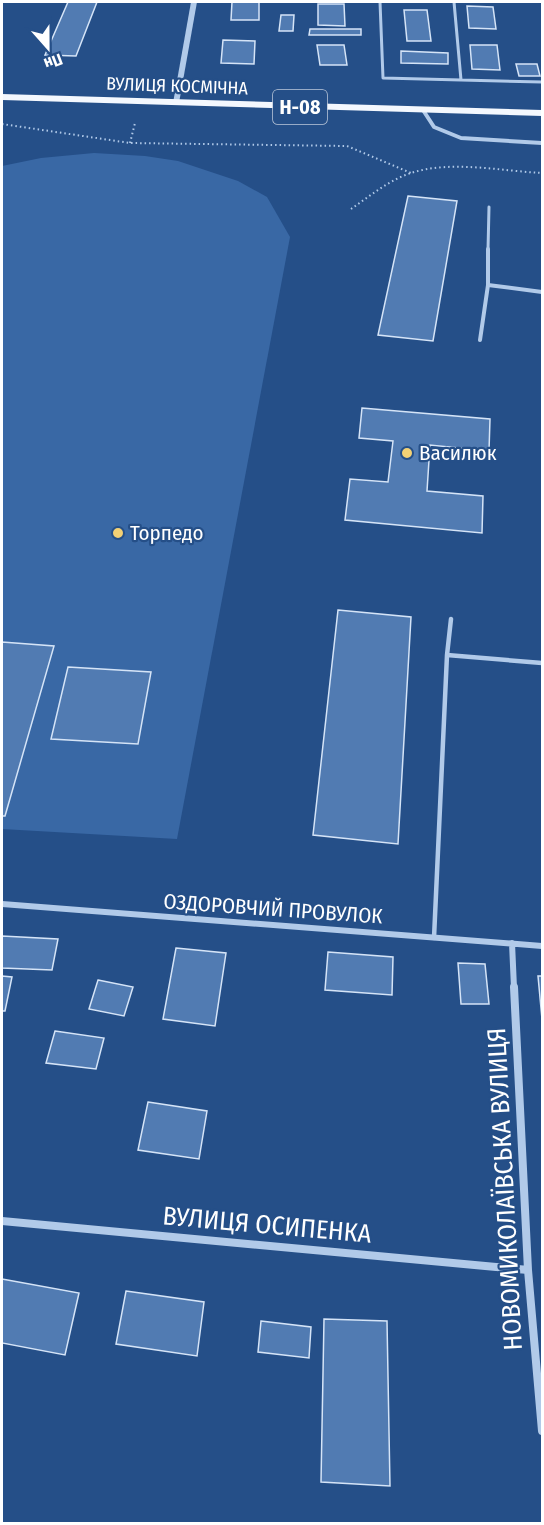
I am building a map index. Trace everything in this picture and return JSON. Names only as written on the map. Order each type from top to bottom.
[{"type":"main road","name":"ВУЛИЦЯ КОСМІЧНА","points":[[2,97],[543,113]]},
{"type":"street","points":[[176,103],[194,2]]},
{"type":"street","points":[[423,110],[434,127],[461,138],[543,143]]},
{"type":"street","name":"ОЗДОРОВЧИЙ ПРОВУЛОК","points":[[2,904],[543,946]]},
{"type":"street","name":"НОВОМИКОЛАЇВСЬКА ВУЛИЦЯ","points":[[512,943],[528,1270],[543,1431]]},
{"type":"street","name":"ВУЛИЦЯ ОСИПЕНКА","points":[[2,1221],[528,1270]]},
{"type":"lane","points":[[380,2],[383,78],[543,82]]},
{"type":"lane","points":[[454,2],[461,80]]},
{"type":"lane","points":[[480,340],[488,285],[489,207]]},
{"type":"lane","points":[[488,285],[543,292]]},
{"type":"lane","points":[[434,938],[447,655],[451,619]]},
{"type":"lane","points":[[447,655],[543,663]]},
{"type":"path","points":[[130,143],[135,123]]},
{"type":"path","points":[[2,124],[130,143],[347,146],[411,173]]},
{"type":"path","points":[[351,209],[375,192],[411,173],[433,168],[543,173]]},
{"type":"shaded area","name":"Торпедо","points":[[94,153],[145,156],[178,161],[238,181],[267,197],[290,237],[177,839],[2,829],[2,166],[41,158]]},
{"type":"building","points":[[68,2],[97,2],[76,56],[45,55]]},
{"type":"building","points":[[232,2],[259,2],[259,20],[231,20]]},
{"type":"building","points":[[318,4],[344,4],[345,26],[318,25]]},
{"type":"building","points":[[467,6],[493,7],[496,29],[469,28]]},
{"type":"building","points":[[404,10],[427,10],[431,41],[407,41]]},
{"type":"building","points":[[281,15],[294,15],[293,31],[279,31]]},
{"type":"building","points":[[310,29],[361,29],[361,35],[309,35]]},
{"type":"building","points":[[223,40],[255,41],[254,64],[221,63]]},
{"type":"building","points":[[317,45],[344,45],[347,65],[320,65]]},
{"type":"building","points":[[470,45],[497,45],[500,70],[472,69]]},
{"type":"building","points":[[401,51],[448,53],[448,64],[401,63]]},
{"type":"building","points":[[516,64],[537,64],[540,76],[519,76]]},
{"type":"building","points":[[408,196],[457,201],[433,341],[378,335]]},
{"type":"building","points":[[362,408],[490,419],[489,451],[430,445],[427,491],[483,496],[482,533],[345,520],[350,479],[388,482],[393,441],[359,438]]},
{"type":"building","points":[[338,610],[411,617],[398,844],[313,835]]},
{"type":"building","points":[[2,642],[54,646],[5,816],[2,816]]},
{"type":"building","points":[[68,667],[151,672],[138,744],[51,739]]},
{"type":"building","points":[[2,936],[58,939],[52,970],[2,968]]},
{"type":"building","points":[[176,948],[226,953],[215,1026],[163,1019]]},
{"type":"building","points":[[328,952],[393,957],[392,995],[325,990]]},
{"type":"building","points":[[458,963],[485,964],[489,1004],[461,1004]]},
{"type":"building","points":[[2,976],[12,977],[5,1011],[2,1011]]},
{"type":"building","points":[[538,976],[542,976],[542,1019]]},
{"type":"building","points":[[98,980],[133,987],[124,1016],[89,1009]]},
{"type":"building","points":[[55,1031],[104,1038],[96,1069],[46,1063]]},
{"type":"building","points":[[148,1102],[207,1111],[199,1159],[138,1150]]},
{"type":"building","points":[[2,1279],[79,1293],[65,1355],[2,1343]]},
{"type":"building","points":[[126,1291],[204,1302],[197,1356],[116,1344]]},
{"type":"building","points":[[324,1319],[387,1321],[390,1486],[321,1482]]},
{"type":"building","points":[[261,1321],[311,1327],[309,1358],[258,1352]]},
{"type":"place","name":"Василюк","points":[[407,453]]},
{"type":"place","name":"Торпедо","points":[[118,533]]}]
